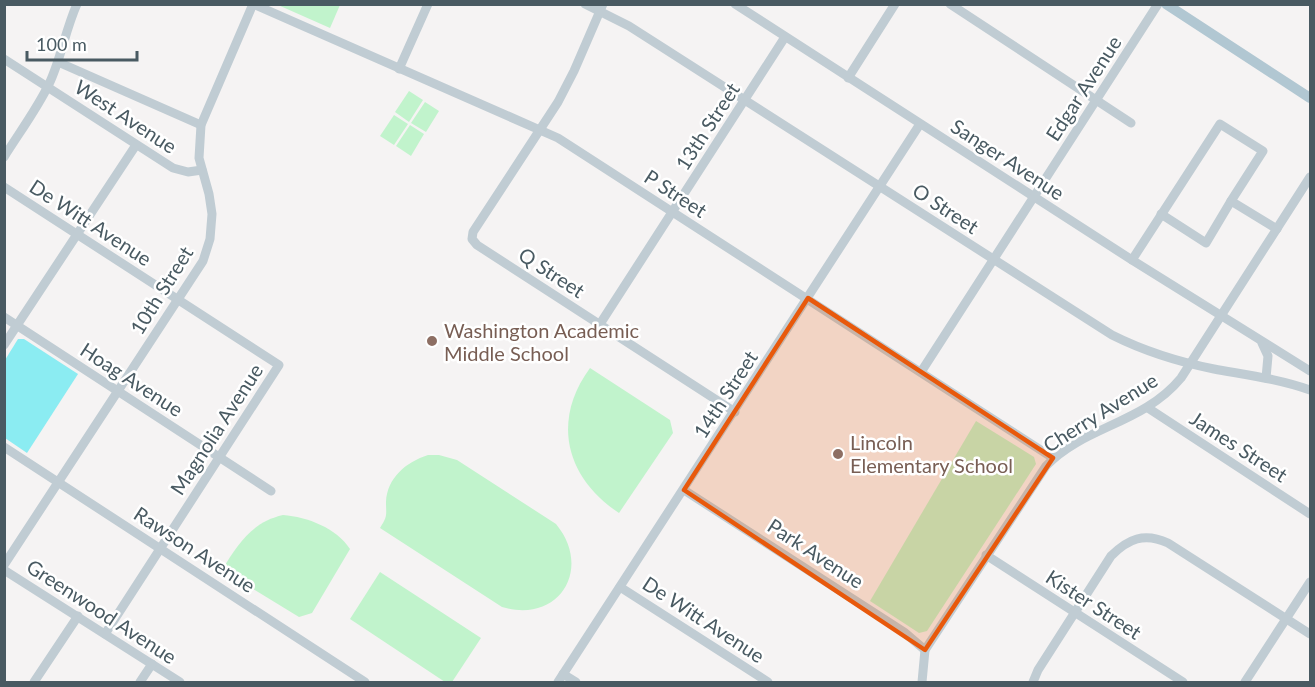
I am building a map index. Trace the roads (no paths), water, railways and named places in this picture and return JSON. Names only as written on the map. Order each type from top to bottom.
[{"type":"main road","points":[[1166,4],[1311,98]]},
{"type":"street","points":[[4,157],[48,87],[77,4]]},
{"type":"street","name":"P Street","points":[[253,4],[558,138],[1053,458]]},
{"type":"street","name":"10th Street","points":[[4,565],[202,261],[210,239],[211,203],[199,148],[201,125],[253,4]]},
{"type":"street","points":[[399,69],[428,4]]},
{"type":"street","name":"O Street","points":[[585,4],[602,8],[993,261],[1112,335],[1190,364],[1266,378],[1311,390]]},
{"type":"street","name":"Sanger Avenue","points":[[735,4],[1132,260],[1311,371]]},
{"type":"street","points":[[848,78],[895,4]]},
{"type":"street","points":[[950,4],[1131,123]]},
{"type":"street","name":"Edgar Avenue","points":[[921,372],[1158,4]]},
{"type":"street","points":[[540,130],[569,83],[602,8]]},
{"type":"street","name":"13th Street","points":[[600,324],[785,37]]},
{"type":"street","name":"West Avenue","points":[[4,59],[173,168],[188,172],[202,170]]},
{"type":"street","points":[[58,62],[201,125]]},
{"type":"street","name":"14th Street","points":[[560,678],[735,412],[920,124]]},
{"type":"street","points":[[1132,260],[1161,214],[1220,124],[1263,151],[1206,243],[1161,214]]},
{"type":"street","name":"Q Street","points":[[540,130],[473,232],[472,239],[477,245],[735,412]]},
{"type":"street","points":[[4,345],[136,145]]},
{"type":"street","name":"Cherry Avenue","points":[[922,682],[925,650],[1034,482],[1053,458],[1074,444],[1148,408],[1172,389],[1311,177]]},
{"type":"street","name":"De Witt Avenue","points":[[4,187],[279,366]]},
{"type":"street","points":[[1232,201],[1277,229]]},
{"type":"street","name":"Hoag Avenue","points":[[4,317],[271,490]]},
{"type":"street","points":[[1263,343],[1268,356],[1266,378]]},
{"type":"street","name":"Magnolia Avenue","points":[[105,634],[279,366]]},
{"type":"street","name":"James Street","points":[[1148,408],[1311,514]]},
{"type":"street","name":"Rawson Avenue","points":[[4,447],[365,682]]},
{"type":"street","name":"Park Avenue","points":[[684,490],[904,632],[925,650]]},
{"type":"street","points":[[1033,682],[1038,670],[1111,556],[1123,544],[1143,537],[1156,538],[1168,543],[1311,634]]},
{"type":"street","name":"Kister Street","points":[[986,555],[1183,682]]},
{"type":"street","name":"Greenwood Avenue","points":[[4,570],[180,682]]},
{"type":"street","points":[[1245,682],[1311,582]]},
{"type":"street","name":"De Witt Avenue","points":[[620,587],[768,682]]},
{"type":"street","points":[[34,682],[78,616]]},
{"type":"street","points":[[140,682],[152,664]]},
{"type":"street","points":[[560,678],[576,682]]},
{"type":"water","points":[[18,339],[24,339],[78,374],[27,453],[5,438],[5,360]]},
{"type":"place","name":"Washington Academic Middle School","points":[[432,341]]},
{"type":"place","name":"Lincoln Elementary School","points":[[838,454]]}]
